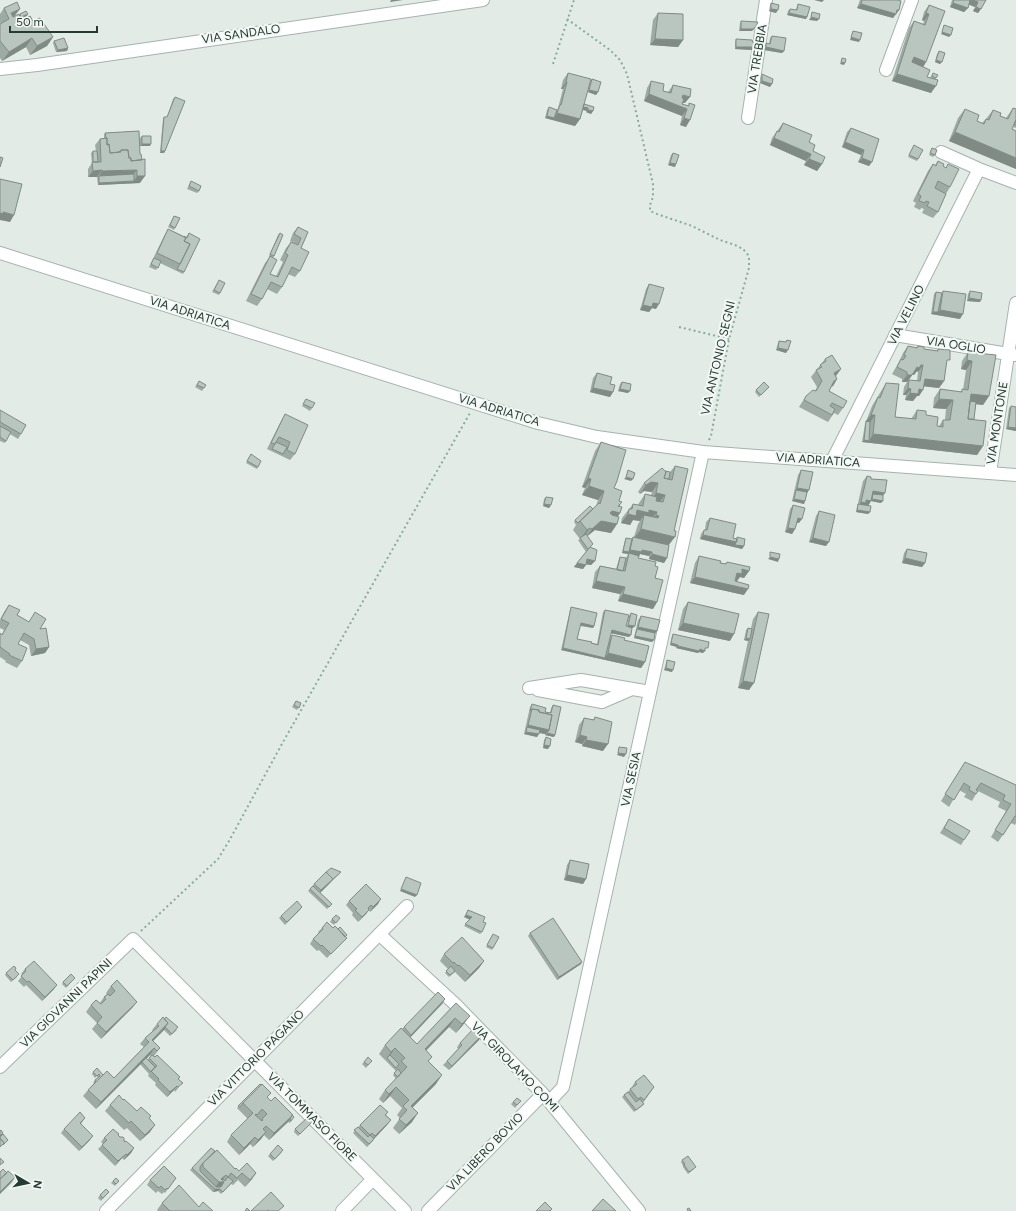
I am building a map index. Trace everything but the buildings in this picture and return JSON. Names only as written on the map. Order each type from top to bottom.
[{"type":"street","name":"VIA SANDALO","points":[[0,69],[37,65],[483,0]]},
{"type":"street","name":"VIA TREBBIA","points":[[748,118],[766,0]]},
{"type":"street","points":[[886,70],[912,0]]},
{"type":"street","points":[[941,152],[1016,183]]},
{"type":"street","name":"VIA VELINO","points":[[832,461],[979,169]]},
{"type":"street","name":"VIA ADRIATICA","points":[[0,253],[538,423],[597,438],[703,452],[1016,475]]},
{"type":"street","name":"VIA MONTONE","points":[[990,473],[1012,355],[1016,302]]},
{"type":"street","name":"VIA OGLIO","points":[[895,335],[1012,355]]},
{"type":"street","name":"VIA SESIA","points":[[546,1097],[563,1086],[703,452]]},
{"type":"street","points":[[632,689],[602,702],[529,688],[581,680],[650,692]]},
{"type":"street","name":"VIA VITTORIO PAGANO","points":[[106,1211],[407,906]]},
{"type":"street","name":"VIA GIROLAMO COMI","points":[[379,934],[456,1006],[546,1097],[639,1211]]},
{"type":"street","name":"VIA TOMMASO FIORE","points":[[133,939],[405,1211]]},
{"type":"street","name":"VIA GIOVANNI PAPINI","points":[[0,1067],[133,939]]},
{"type":"street","name":"VIA LIBERO BOVIO","points":[[428,1211],[546,1097]]},
{"type":"street","points":[[342,1211],[374,1179]]},
{"type":"path","points":[[553,64],[574,0]]},
{"type":"path","name":"VIA ANTONIO SEGNI","points":[[567,19],[610,50],[620,60],[627,74],[653,184],[653,197],[650,205],[650,211],[692,226],[720,240],[735,244],[743,249],[748,255],[749,268],[730,339],[711,436],[703,452]]},
{"type":"path","points":[[679,327],[730,339]]},
{"type":"path","points":[[133,939],[218,859],[475,403]]}]
